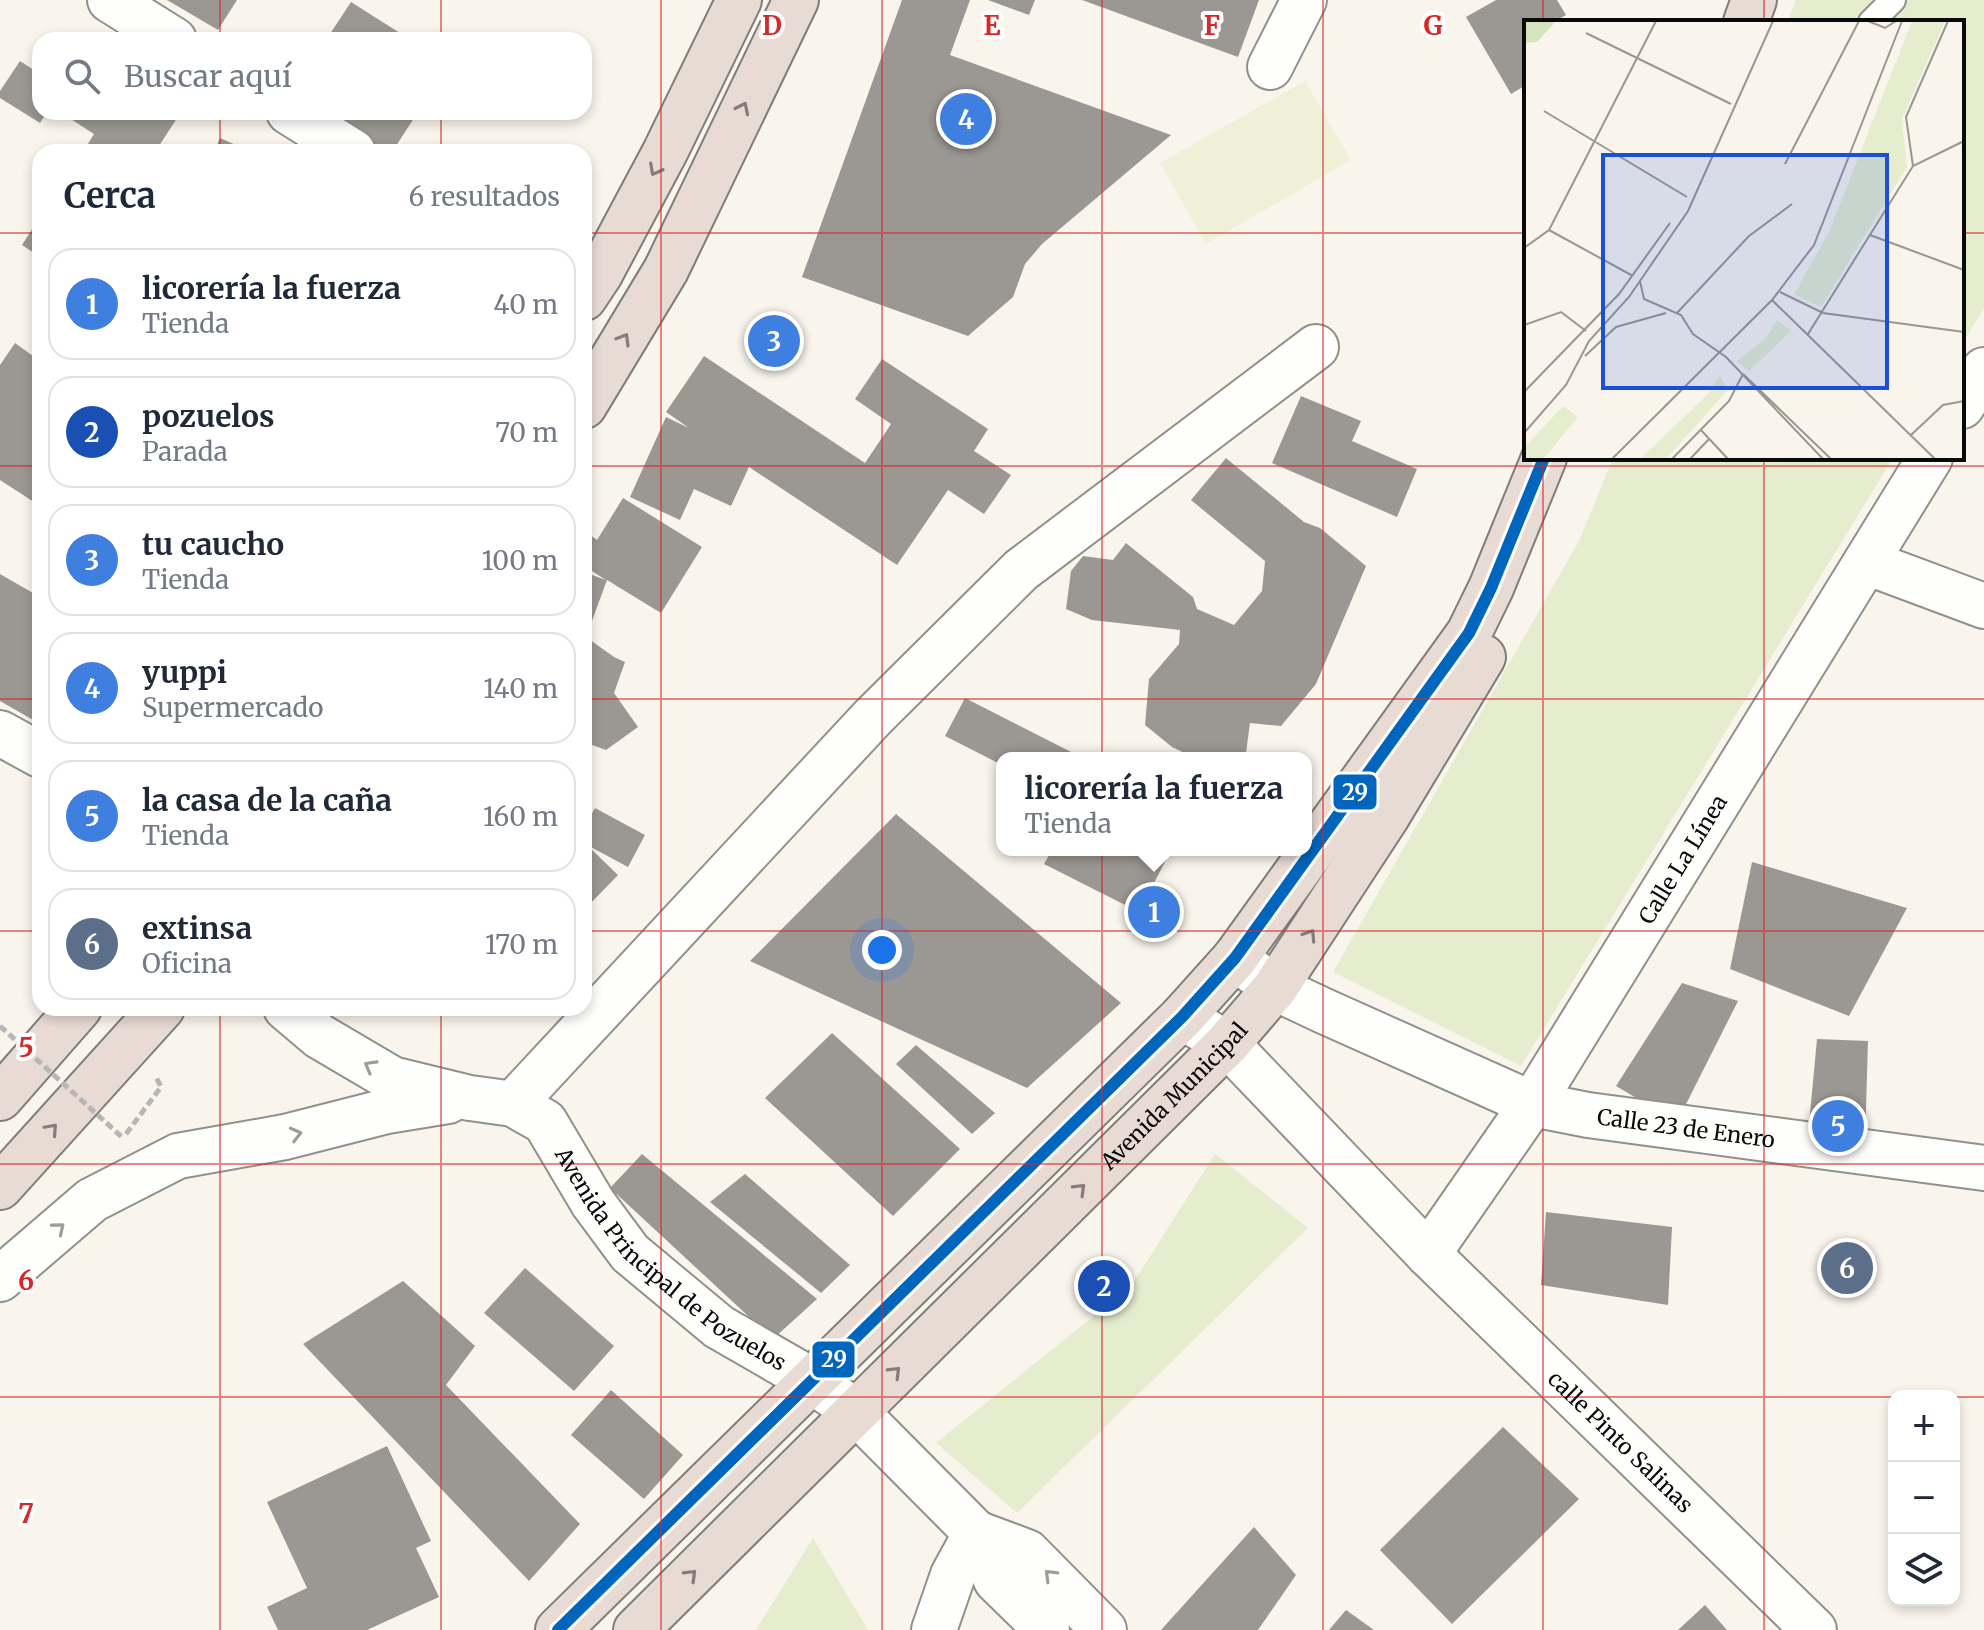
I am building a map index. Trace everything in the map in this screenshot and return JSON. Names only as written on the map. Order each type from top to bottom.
[{"type":"highway","points":[[592,286],[665,152],[739,0]]},
{"type":"highway","points":[[592,393],[666,270],[796,0]]},
{"type":"highway","points":[[1720,20],[1727,0]]},
{"type":"highway","points":[[1747,20],[1754,0]]},
{"type":"highway","points":[[1312,851],[1469,633],[1491,588],[1543,460]]},
{"type":"highway","name":"Avenida Municipal","points":[[636,1630],[1227,1044],[1275,988],[1386,818],[1525,583],[1575,460]]},
{"type":"highway","points":[[558,1630],[1182,1017],[1235,958],[1308,856]]},
{"type":"highway","points":[[0,1098],[72,1016]]},
{"type":"highway","points":[[0,1187],[155,1016]]},
{"type":"street","points":[[110,0],[161,32]]},
{"type":"street","points":[[1270,67],[1304,0]]},
{"type":"street","points":[[302,120],[340,144]]},
{"type":"street","points":[[513,1104],[873,717],[1021,570],[1316,347]]},
{"type":"street","points":[[1964,403],[1984,370]]},
{"type":"street","name":"Calle La Línea","points":[[1428,1254],[1532,1104],[1929,460]]},
{"type":"street","points":[[1866,562],[1984,606]]},
{"type":"street","points":[[0,733],[32,751]]},
{"type":"street","name":"Calle 23 de Enero","points":[[1235,958],[1275,988],[1532,1104],[1588,1115],[1984,1168]]},
{"type":"street","points":[[295,1016],[319,1036],[392,1079],[470,1098]]},
{"type":"street","name":"calle Pinto Salinas","points":[[1182,1017],[1227,1044],[1428,1254],[1814,1630]]},
{"type":"street","points":[[0,1279],[92,1200],[178,1156],[285,1137],[387,1111],[470,1098]]},
{"type":"street","name":"Avenida Principal de Pozuelos","points":[[470,1098],[513,1104],[545,1122],[593,1203],[630,1253],[719,1327],[811,1380],[856,1412],[976,1533],[996,1580],[1047,1630]]},
{"type":"street","points":[[934,1630],[953,1575],[976,1533]]},
{"type":"street","name":"Avenida Principal de Pozuelos","points":[[976,1533],[1027,1552],[1104,1630]]},
{"type":"lane","points":[[1873,20],[1893,0]]},
{"type":"path","points":[[0,1026],[123,1138]]},
{"type":"green space","points":[[1796,0],[1984,0],[1984,308],[1964,341],[1964,20],[1788,20]]},
{"type":"green space","points":[[1305,81],[1351,160],[1206,244],[1160,163]]},
{"type":"green space","points":[[1612,460],[1892,460],[1521,1066],[1333,972],[1579,541]]},
{"type":"green space","points":[[1215,1154],[1308,1228],[1017,1513],[936,1443],[1131,1286]]},
{"type":"green space","points":[[813,1538],[868,1630],[756,1630]]},
{"type":"building","points":[[167,0],[237,0],[218,30]]},
{"type":"building","points":[[902,0],[970,0],[950,55],[1171,135],[1042,244],[1025,264],[1013,297],[968,336],[802,277]]},
{"type":"building","points":[[988,0],[1035,0],[1029,15]]},
{"type":"building","points":[[1082,0],[1259,0],[1238,57]]},
{"type":"building","points":[[1496,0],[1557,0],[1566,15],[1557,20],[1524,20],[1524,86],[1511,94],[1466,17]]},
{"type":"building","points":[[351,2],[398,32],[331,32]]},
{"type":"building","points":[[20,61],[32,69],[32,118],[0,98],[0,91]]},
{"type":"building","points":[[72,120],[176,120],[160,144],[88,144],[94,134]]},
{"type":"building","points":[[332,120],[413,120],[397,144],[369,144]]},
{"type":"building","points":[[220,138],[234,144],[217,144]]},
{"type":"building","points":[[32,229],[32,252],[22,245]]},
{"type":"building","points":[[15,343],[32,355],[32,501],[0,480],[0,365]]},
{"type":"building","points":[[704,356],[865,463],[891,424],[855,399],[882,359],[988,429],[974,451],[1011,475],[984,514],[948,490],[897,565],[749,467],[731,506],[694,489],[680,520],[630,497],[666,417],[689,428],[666,412]]},
{"type":"building","points":[[1301,396],[1361,421],[1352,441],[1417,469],[1397,517],[1272,463]]},
{"type":"building","points":[[1226,458],[1304,522],[1320,528],[1366,566],[1316,684],[1281,726],[1250,723],[1246,752],[1182,752],[1145,725],[1149,679],[1179,644],[1180,630],[1092,620],[1066,609],[1071,571],[1083,556],[1113,560],[1126,543],[1193,597],[1197,609],[1234,625],[1262,591],[1265,561],[1191,500]]},
{"type":"building","points":[[623,498],[702,547],[661,613],[607,580],[592,621],[592,575],[606,580],[592,571],[592,536],[597,540]]},
{"type":"building","points":[[0,574],[32,592],[32,719],[0,701]]},
{"type":"building","points":[[592,641],[625,662],[614,693],[638,727],[606,750],[592,745]]},
{"type":"building","points":[[965,698],[1071,752],[996,752],[996,762],[945,736]]},
{"type":"building","points":[[595,808],[645,835],[628,867],[592,848],[592,813]]},
{"type":"building","points":[[896,814],[1121,1003],[1027,1088],[750,961]]},
{"type":"building","points":[[592,850],[618,875],[592,902]]},
{"type":"building","points":[[1049,856],[1168,856],[1139,912],[1044,864]]},
{"type":"building","points":[[1752,862],[1907,908],[1849,1016],[1730,969]]},
{"type":"building","points":[[1682,983],[1738,1001],[1677,1122],[1616,1086]]},
{"type":"building","points":[[832,1033],[960,1149],[893,1216],[765,1098]]},
{"type":"building","points":[[1817,1039],[1868,1041],[1865,1143],[1808,1135]]},
{"type":"building","points":[[916,1045],[995,1113],[972,1134],[896,1064]]},
{"type":"building","points":[[642,1154],[817,1299],[773,1339],[610,1188]]},
{"type":"building","points":[[745,1174],[850,1265],[821,1293],[710,1202]]},
{"type":"building","points":[[1546,1212],[1672,1227],[1668,1305],[1541,1285]]},
{"type":"building","points":[[525,1268],[614,1346],[574,1391],[484,1313]]},
{"type":"building","points":[[403,1281],[475,1346],[446,1385],[580,1524],[529,1581],[303,1344]]},
{"type":"building","points":[[611,1390],[683,1455],[644,1499],[571,1435]]},
{"type":"building","points":[[1503,1427],[1579,1499],[1452,1624],[1380,1550]]},
{"type":"building","points":[[387,1446],[431,1541],[416,1548],[439,1597],[367,1630],[278,1630],[267,1607],[307,1588],[267,1502]]},
{"type":"building","points":[[1254,1527],[1296,1575],[1258,1630],[1161,1630]]},
{"type":"building","points":[[1705,1605],[1727,1630],[1678,1630]]},
{"type":"building","points":[[1346,1610],[1374,1630],[1329,1630]]},
{"type":"transit line","name":"29","points":[[1312,851],[1469,633],[1491,588],[1543,460]]},
{"type":"transit line","name":"29","points":[[558,1630],[1182,1017],[1235,958],[1308,856]]},
{"type":"place","name":"yuppi","points":[[966,119]]},
{"type":"place","name":"tu caucho","points":[[774,341]]},
{"type":"place","name":"licorería la fuerza","points":[[1154,912]]},
{"type":"place","name":"la casa de la caña","points":[[1838,1126]]},
{"type":"place","name":"extinsa","points":[[1847,1268]]},
{"type":"place","name":"pozuelos","points":[[1104,1286]]}]
